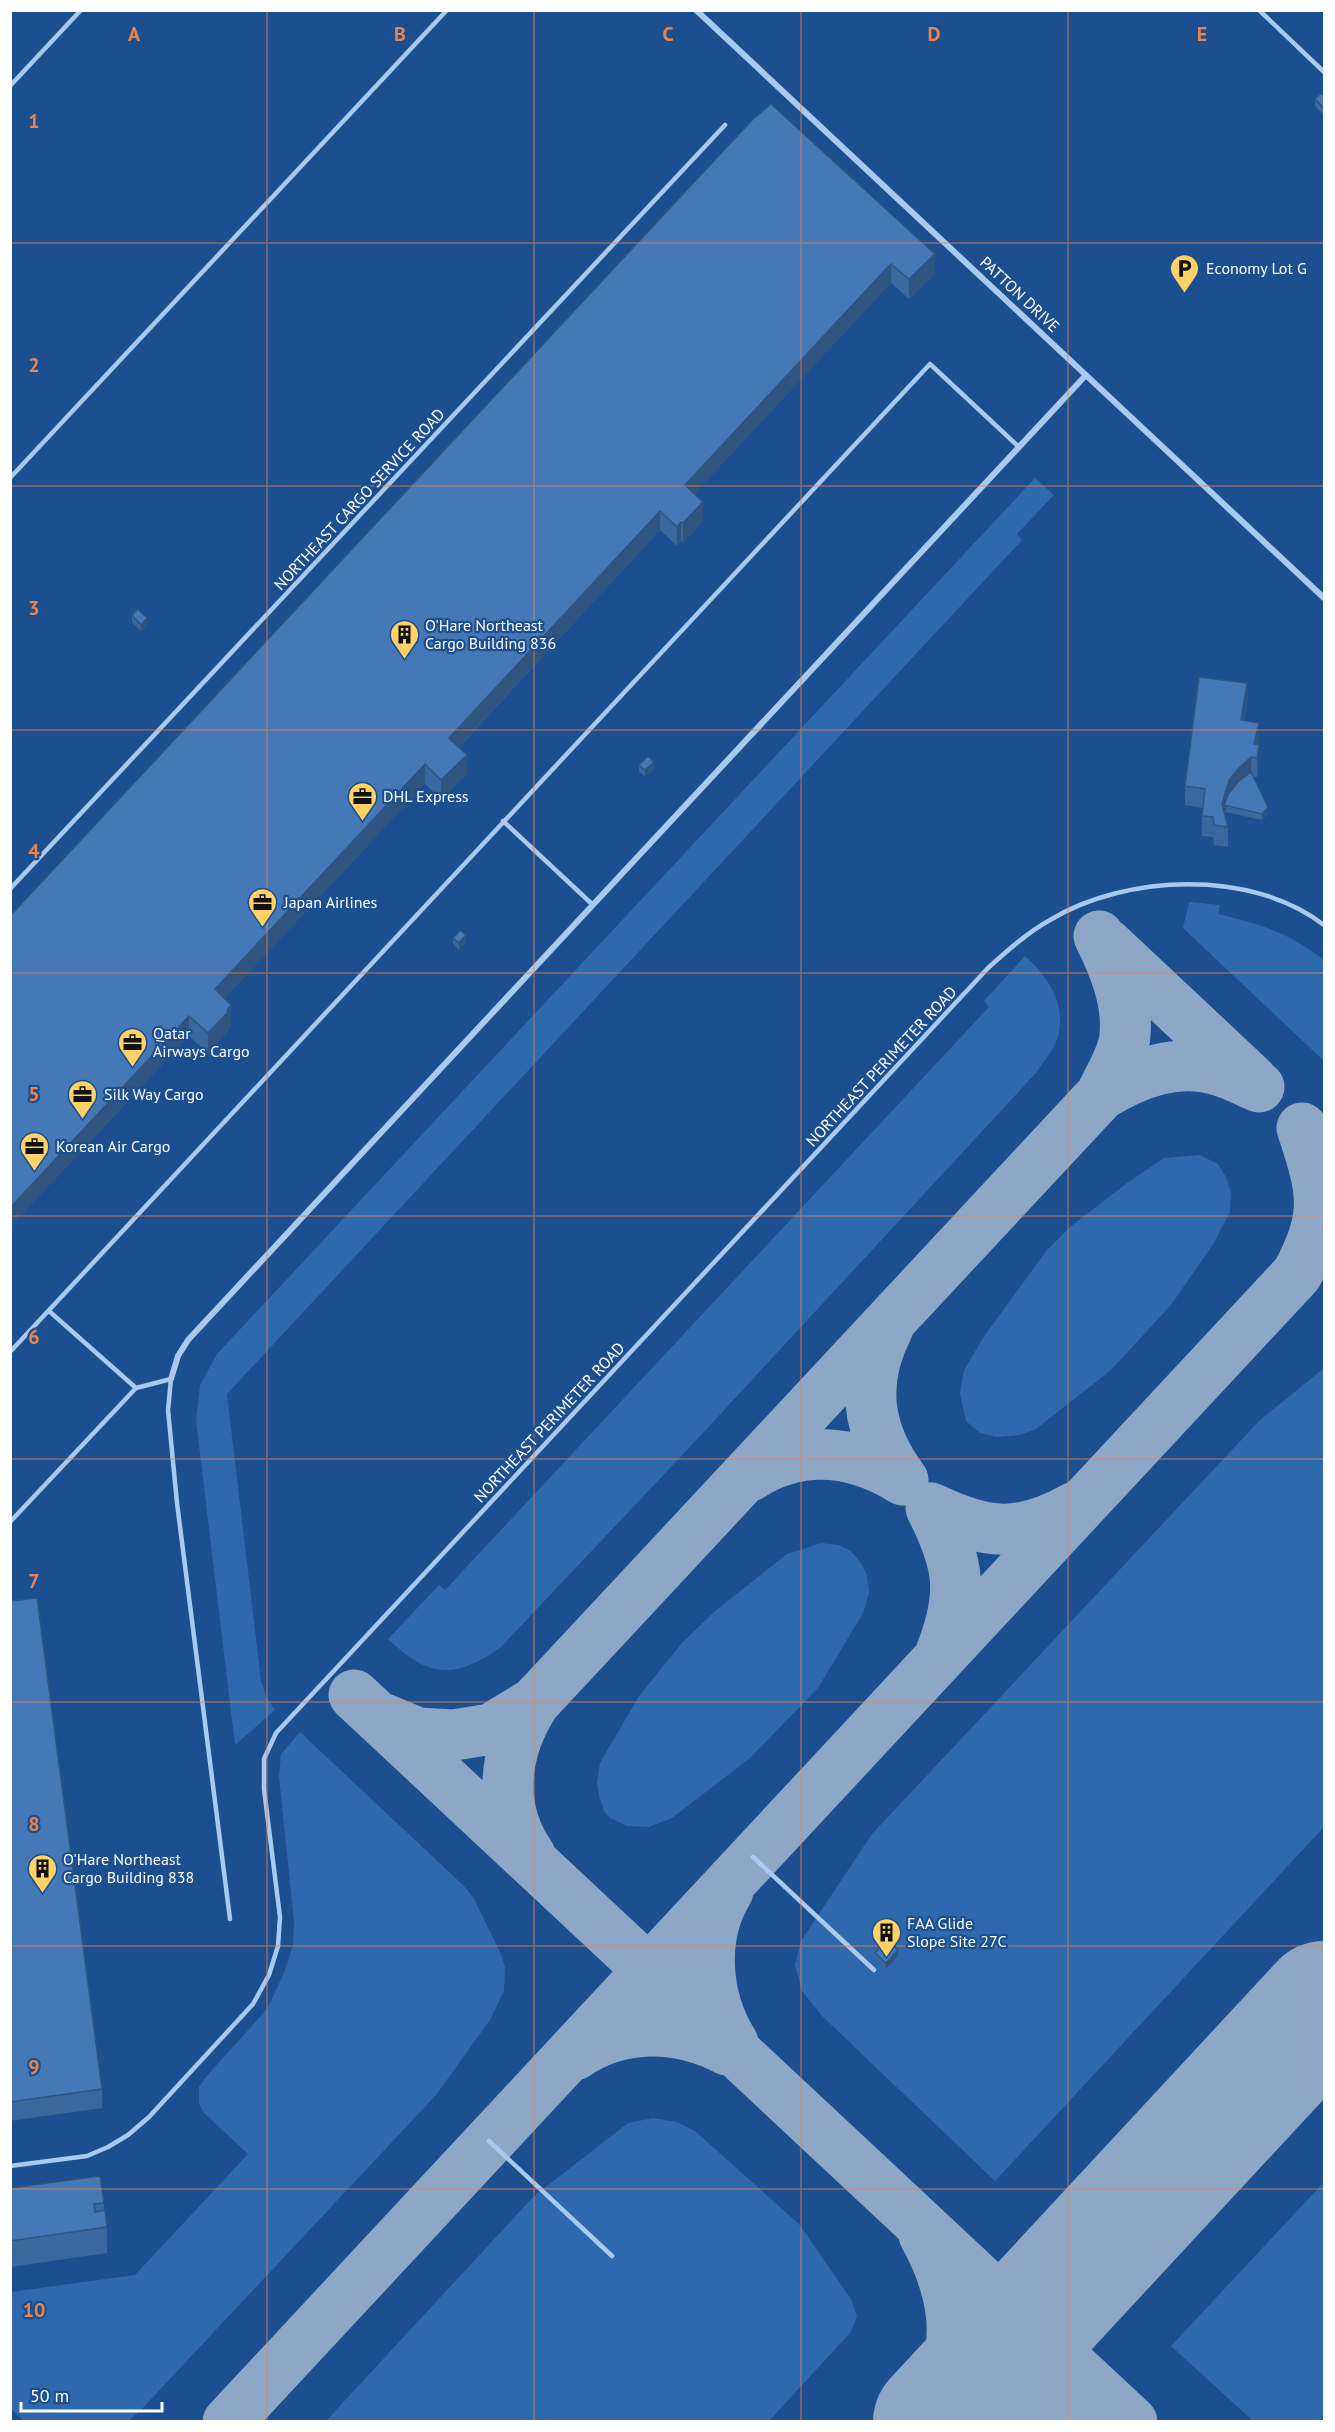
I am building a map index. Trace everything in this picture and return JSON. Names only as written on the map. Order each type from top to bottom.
[{"type":"street","name":"PATTON DRIVE","points":[[696,10],[1324,598]]},
{"type":"street","points":[[171,1379],[178,1356],[188,1340],[1086,375]]},
{"type":"lane","points":[[10,86],[81,10]]},
{"type":"lane","points":[[10,477],[447,10]]},
{"type":"lane","points":[[1259,10],[1324,72]]},
{"type":"lane","name":"NORTHEAST CARGO SERVICE ROAD","points":[[10,889],[725,125]]},
{"type":"lane","points":[[10,1352],[930,364],[1019,447]]},
{"type":"lane","points":[[503,821],[593,905]]},
{"type":"lane","name":"NORTHEAST PERIMETER ROAD","points":[[10,2166],[87,2156],[128,2135],[156,2110],[253,2004],[269,1975],[278,1946],[280,1917],[264,1789],[264,1759],[276,1733],[988,968],[1016,942],[1050,919],[1084,903],[1134,888],[1188,884],[1245,891],[1287,903],[1324,925]]},
{"type":"lane","points":[[49,1311],[136,1388]]},
{"type":"lane","points":[[10,1522],[136,1388],[171,1379],[168,1416],[178,1512],[230,1919]]},
{"type":"lane","points":[[753,1857],[874,1970]]},
{"type":"lane","points":[[489,2140],[612,2256]]},
{"type":"shaded area","points":[[1035,478],[1054,495],[1017,534],[1022,540],[227,1394],[261,1681],[267,1698],[275,1710],[235,1745],[196,1420],[200,1385],[217,1354]]},
{"type":"shaded area","points":[[1189,902],[1220,905],[1218,914],[1286,936],[1324,960],[1324,1061],[1183,928]]},
{"type":"shaded area","points":[[1025,956],[1049,983],[1058,1005],[1059,1029],[1056,1042],[1049,1054],[1036,1073],[688,1449],[501,1647],[485,1658],[456,1669],[443,1670],[416,1661],[388,1639],[439,1585],[445,1590],[989,1007],[984,1001]]},
{"type":"shaded area","points":[[1200,1155],[1218,1164],[1226,1177],[1231,1193],[1230,1212],[1214,1243],[1171,1305],[1111,1370],[1036,1429],[1020,1435],[997,1437],[980,1433],[966,1421],[960,1393],[964,1370],[985,1335],[1047,1250],[1070,1227],[1164,1158]]},
{"type":"shaded area","points":[[1324,1368],[1324,1827],[995,2181],[822,2016],[802,1991],[795,1965],[801,1941],[872,1834],[1259,1421]]},
{"type":"shaded area","points":[[821,1543],[839,1545],[851,1551],[867,1575],[869,1593],[863,1613],[818,1688],[750,1758],[672,1818],[649,1827],[627,1826],[610,1818],[604,1811],[599,1796],[597,1783],[600,1763],[639,1696],[682,1643],[715,1611],[787,1554]]},
{"type":"shaded area","points":[[300,1732],[473,1897],[505,1967],[504,1991],[490,2020],[436,2095],[139,2412],[128,2421],[24,2421],[11,2409],[11,2292],[135,2275],[248,2154],[203,2112],[199,2103],[199,2087],[267,2009],[284,1973],[293,1945],[294,1921],[279,1777],[281,1754]]},
{"type":"shaded area","points":[[653,2118],[677,2122],[695,2131],[799,2224],[851,2299],[857,2317],[850,2333],[769,2421],[325,2422],[533,2197],[628,2123]]},
{"type":"shaded area","points":[[1324,2182],[1324,2421],[1253,2421],[1171,2346]]},
{"type":"building","points":[[1321,93],[1324,96],[1324,108],[1315,99]]},
{"type":"building","name":"O'Hare Northeast Cargo Building 836","points":[[771,104],[935,254],[909,279],[891,264],[885,270],[685,485],[703,502],[677,527],[660,511],[449,738],[467,755],[441,780],[425,764],[215,989],[231,1005],[228,1012],[208,1033],[189,1016],[10,1208],[10,916],[753,119]]},
{"type":"building","points":[[138,609],[147,618],[141,625],[132,615]]},
{"type":"building","points":[[1199,677],[1247,683],[1241,720],[1259,723],[1254,744],[1259,744],[1257,758],[1251,757],[1229,780],[1222,804],[1228,827],[1214,825],[1213,817],[1202,816],[1205,789],[1185,786]]},
{"type":"building","points":[[648,756],[654,762],[645,770],[639,765]]},
{"type":"building","points":[[1251,772],[1268,807],[1262,814],[1224,805],[1229,793]]},
{"type":"building","points":[[460,930],[466,935],[459,943],[453,938]]},
{"type":"building","name":"O'Hare Northeast Cargo Building 838","points":[[37,1598],[102,2089],[10,2102],[10,1601]]},
{"type":"building","points":[[887,1939],[898,1950],[886,1963],[875,1953]]},
{"type":"building","points":[[100,2176],[104,2203],[94,2204],[95,2212],[105,2210],[107,2227],[10,2241],[10,2188]]},
{"type":"taxiway","points":[[1099,936],[1119,984],[1125,1022],[1122,1050],[1101,1095],[1143,1074],[1189,1066],[1221,1071],[1259,1087]]},
{"type":"taxiway","points":[[1106,943],[1252,1080]]},
{"type":"taxiway","points":[[535,1702],[1101,1095]]},
{"type":"taxiway","points":[[228,2422],[1297,1274],[1314,1235],[1319,1202],[1315,1169],[1302,1128]]},
{"type":"taxiway","points":[[750,1476],[788,1459],[807,1455],[827,1455],[865,1462],[903,1480],[882,1444],[875,1425],[872,1406],[873,1368],[888,1328]]},
{"type":"taxiway","points":[[940,1655],[953,1614],[955,1580],[948,1546],[931,1508],[969,1524],[1003,1529],[1037,1524],[1075,1507]]},
{"type":"taxiway","points":[[354,1695],[1132,2422]]},
{"type":"taxiway","points":[[382,1718],[418,1733],[454,1735],[491,1729],[535,1702],[516,1739],[508,1778],[508,1798],[512,1817],[519,1836],[530,1855]]},
{"type":"taxiway","points":[[728,1891],[713,1928],[709,1967],[716,2007],[733,2043]]},
{"type":"taxiway","points":[[575,2055],[612,2037],[650,2031],[689,2036],[727,2050]]},
{"type":"taxiway","points":[[924,2235],[944,2280],[952,2327],[952,2344],[947,2368],[928,2422]]},
{"type":"taxiway","points":[[949,2422],[992,2405],[1037,2398],[1082,2403],[1124,2421]]},
{"type":"runway","points":[[937,2422],[1324,2005]]},
{"type":"place","name":"Economy Lot G","points":[[1185,294]]},
{"type":"place","name":"O'Hare Northeast Cargo Building 836","points":[[404,660]]},
{"type":"place","name":"DHL Express","points":[[362,822]]},
{"type":"place","name":"Japan Airlines","points":[[263,928]]},
{"type":"place","name":"Qatar Airways Cargo","points":[[132,1068]]},
{"type":"place","name":"Silk Way Cargo","points":[[83,1120]]},
{"type":"place","name":"Korean Air Cargo","points":[[35,1172]]},
{"type":"place","name":"O'Hare Northeast Cargo Building 838","points":[[42,1894]]},
{"type":"place","name":"FAA Glide Slope Site 27C","points":[[886,1958]]}]
